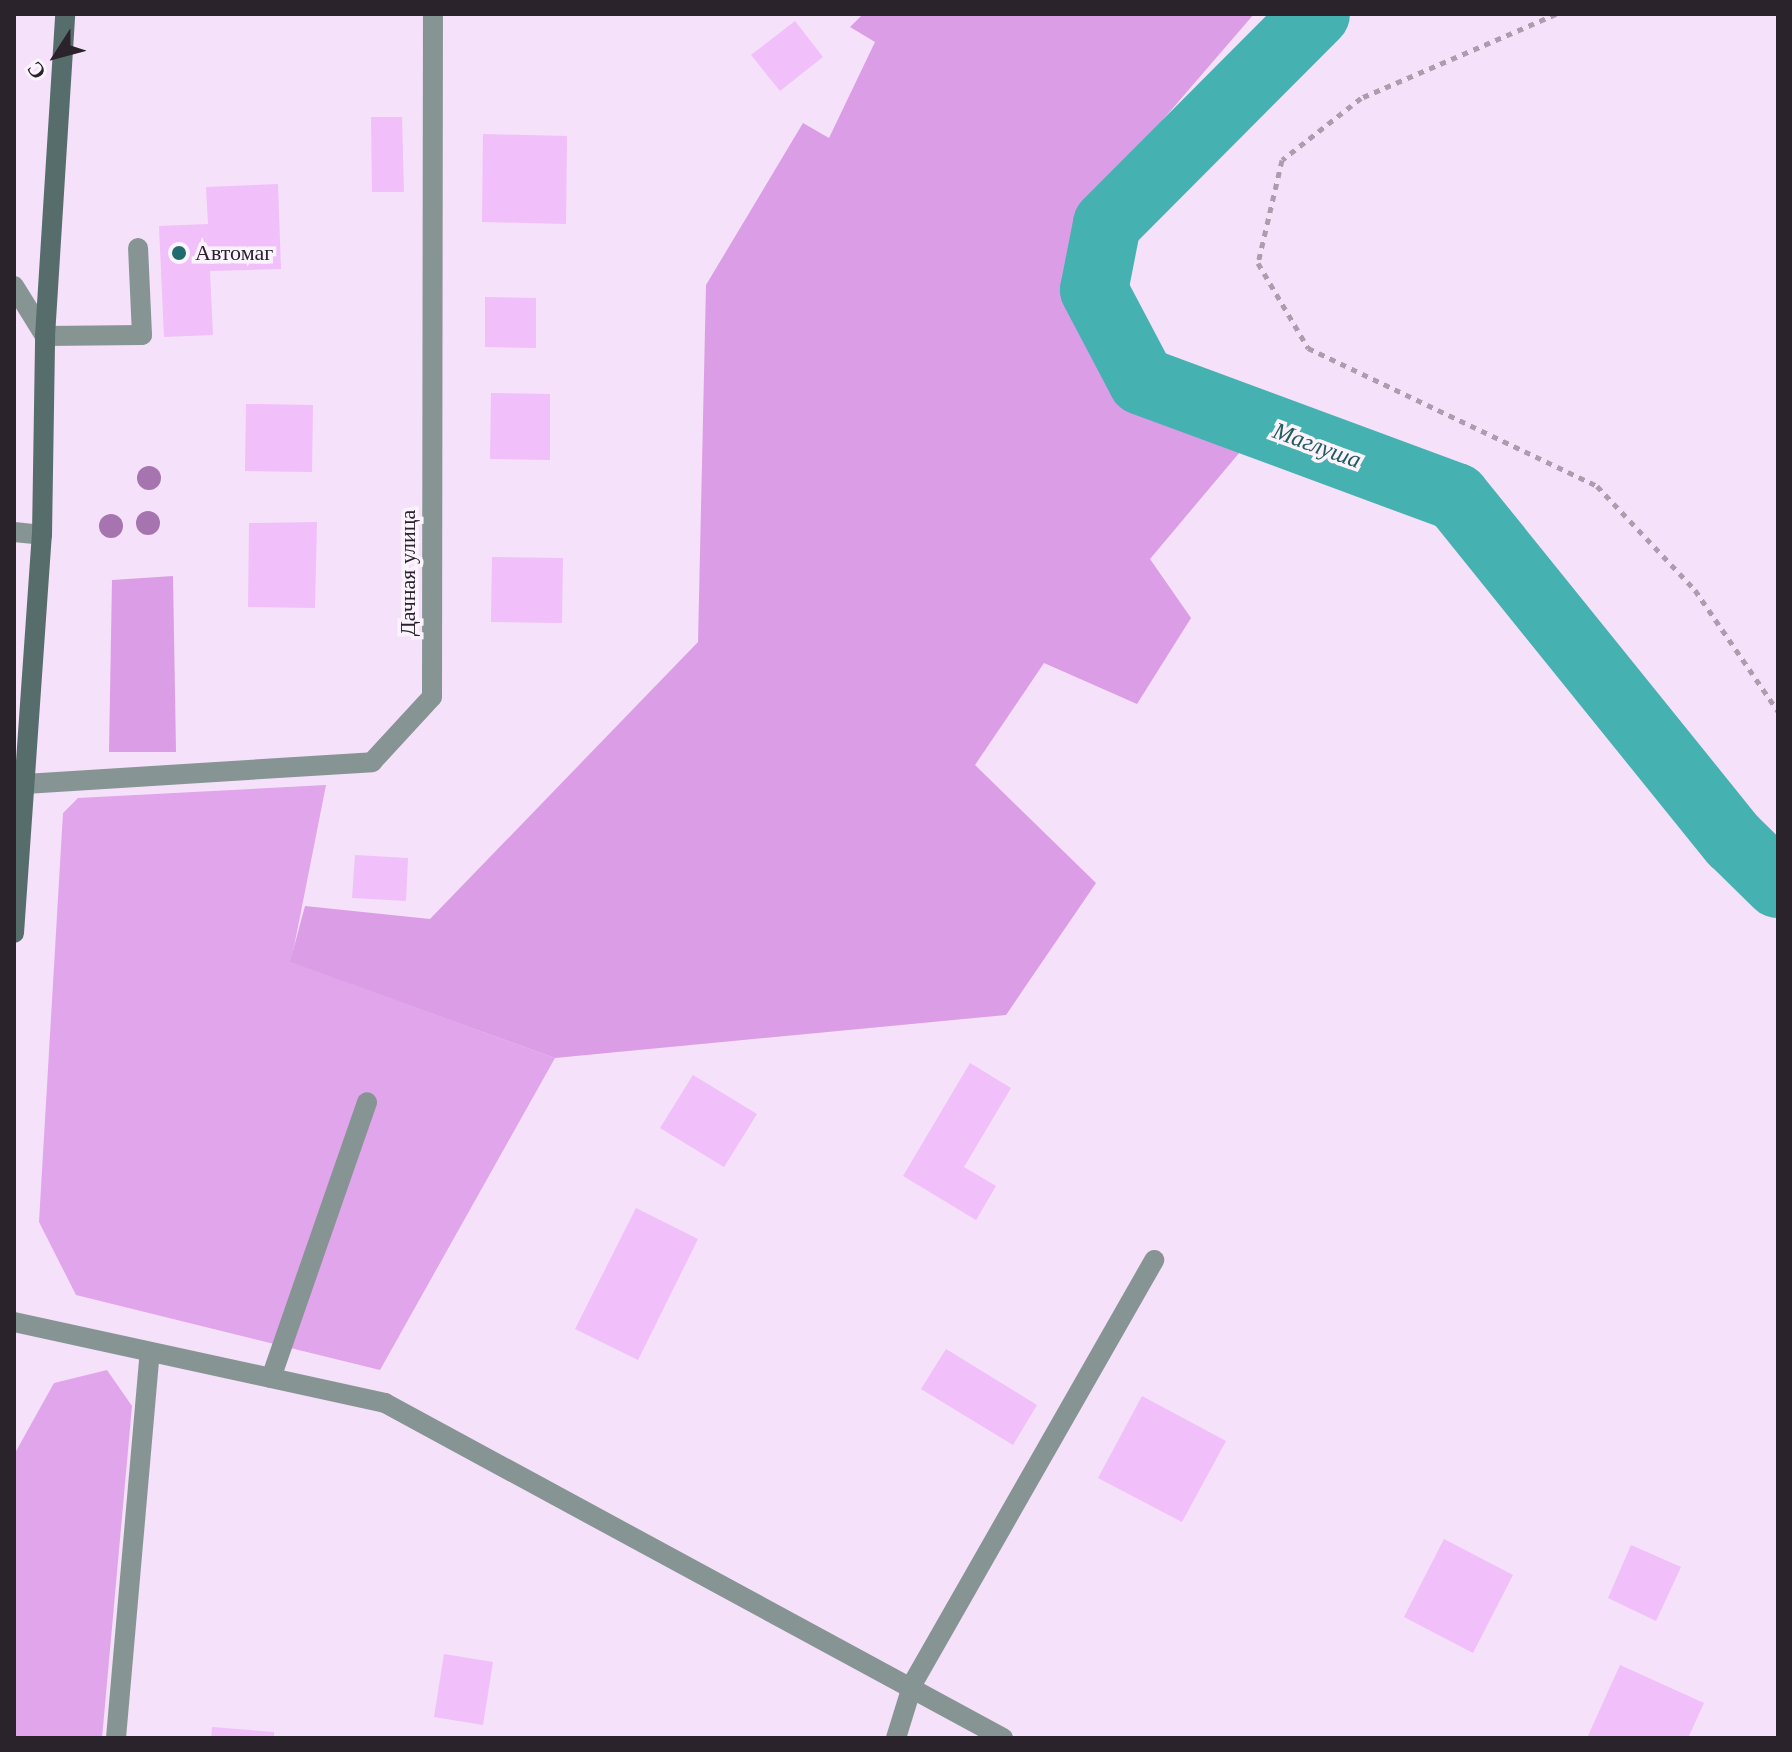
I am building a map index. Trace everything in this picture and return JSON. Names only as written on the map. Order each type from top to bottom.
[{"type":"main road","points":[[14,933],[42,535],[45,336],[65,14]]},
{"type":"street","name":"Дачная улица","points":[[25,784],[372,762],[432,697],[433,14]]},
{"type":"street","points":[[14,286],[45,336],[142,335],[138,248]]},
{"type":"street","points":[[14,532],[42,535]]},
{"type":"street","points":[[271,1378],[367,1102]]},
{"type":"street","points":[[896,1738],[913,1683],[1154,1260]]},
{"type":"street","points":[[14,1322],[385,1403],[913,1683],[1003,1738]]},
{"type":"street","points":[[116,1738],[150,1352]]},
{"type":"path","points":[[1556,14],[1361,98],[1282,160],[1258,263],[1308,348],[1597,486],[1695,590],[1778,711]]},
{"type":"shaded area","points":[[863,14],[1254,14],[1091,203],[1060,289],[1126,399],[1245,446],[1150,559],[1191,618],[1137,704],[1044,663],[975,765],[1096,883],[1006,1015],[555,1058],[290,962],[305,906],[430,919],[698,642],[706,285],[803,123],[829,138],[875,42],[850,27]]},
{"type":"shaded area","points":[[173,576],[176,752],[109,752],[112,580]]},
{"type":"shaded area","points":[[326,785],[291,962],[555,1058],[380,1370],[76,1295],[39,1222],[63,813],[78,798]]},
{"type":"shaded area","points":[[107,1370],[132,1406],[102,1738],[14,1738],[15,1453],[54,1383]]},
{"type":"building","points":[[795,21],[823,57],[780,91],[751,55]]},
{"type":"building","points":[[371,117],[402,117],[404,192],[372,192]]},
{"type":"building","points":[[483,134],[567,136],[566,224],[482,222]]},
{"type":"building","points":[[278,184],[281,269],[210,271],[213,335],[164,337],[159,226],[208,224],[206,187]]},
{"type":"building","points":[[485,297],[536,298],[536,348],[485,347]]},
{"type":"building","points":[[491,393],[550,394],[550,460],[490,459]]},
{"type":"building","points":[[246,404],[313,405],[312,472],[245,471]]},
{"type":"building","points":[[317,522],[315,608],[248,607],[249,523]]},
{"type":"building","points":[[492,557],[563,558],[562,623],[491,622]]},
{"type":"building","points":[[355,855],[408,858],[406,901],[352,898]]},
{"type":"building","points":[[970,1063],[1011,1088],[964,1167],[996,1186],[976,1220],[903,1176]]},
{"type":"building","points":[[693,1075],[757,1114],[724,1167],[660,1128]]},
{"type":"building","points":[[636,1208],[698,1239],[638,1360],[575,1329]]},
{"type":"building","points":[[946,1349],[1037,1405],[1013,1445],[921,1389]]},
{"type":"building","points":[[1142,1396],[1226,1441],[1182,1522],[1098,1478]]},
{"type":"building","points":[[1444,1539],[1513,1575],[1473,1653],[1404,1617]]},
{"type":"building","points":[[1631,1545],[1681,1567],[1656,1621],[1608,1598]]},
{"type":"building","points":[[444,1654],[493,1662],[483,1725],[434,1717]]},
{"type":"building","points":[[1620,1665],[1704,1703],[1688,1738],[1587,1738]]},
{"type":"building","points":[[212,1727],[274,1732],[274,1738],[211,1738]]},
{"type":"waterway","name":"Маглуша","points":[[1316,14],[1107,224],[1094,290],[1142,381],[1456,497],[1734,841],[1778,884]]},
{"type":"place","name":"Автомаг","points":[[179,253]]}]
